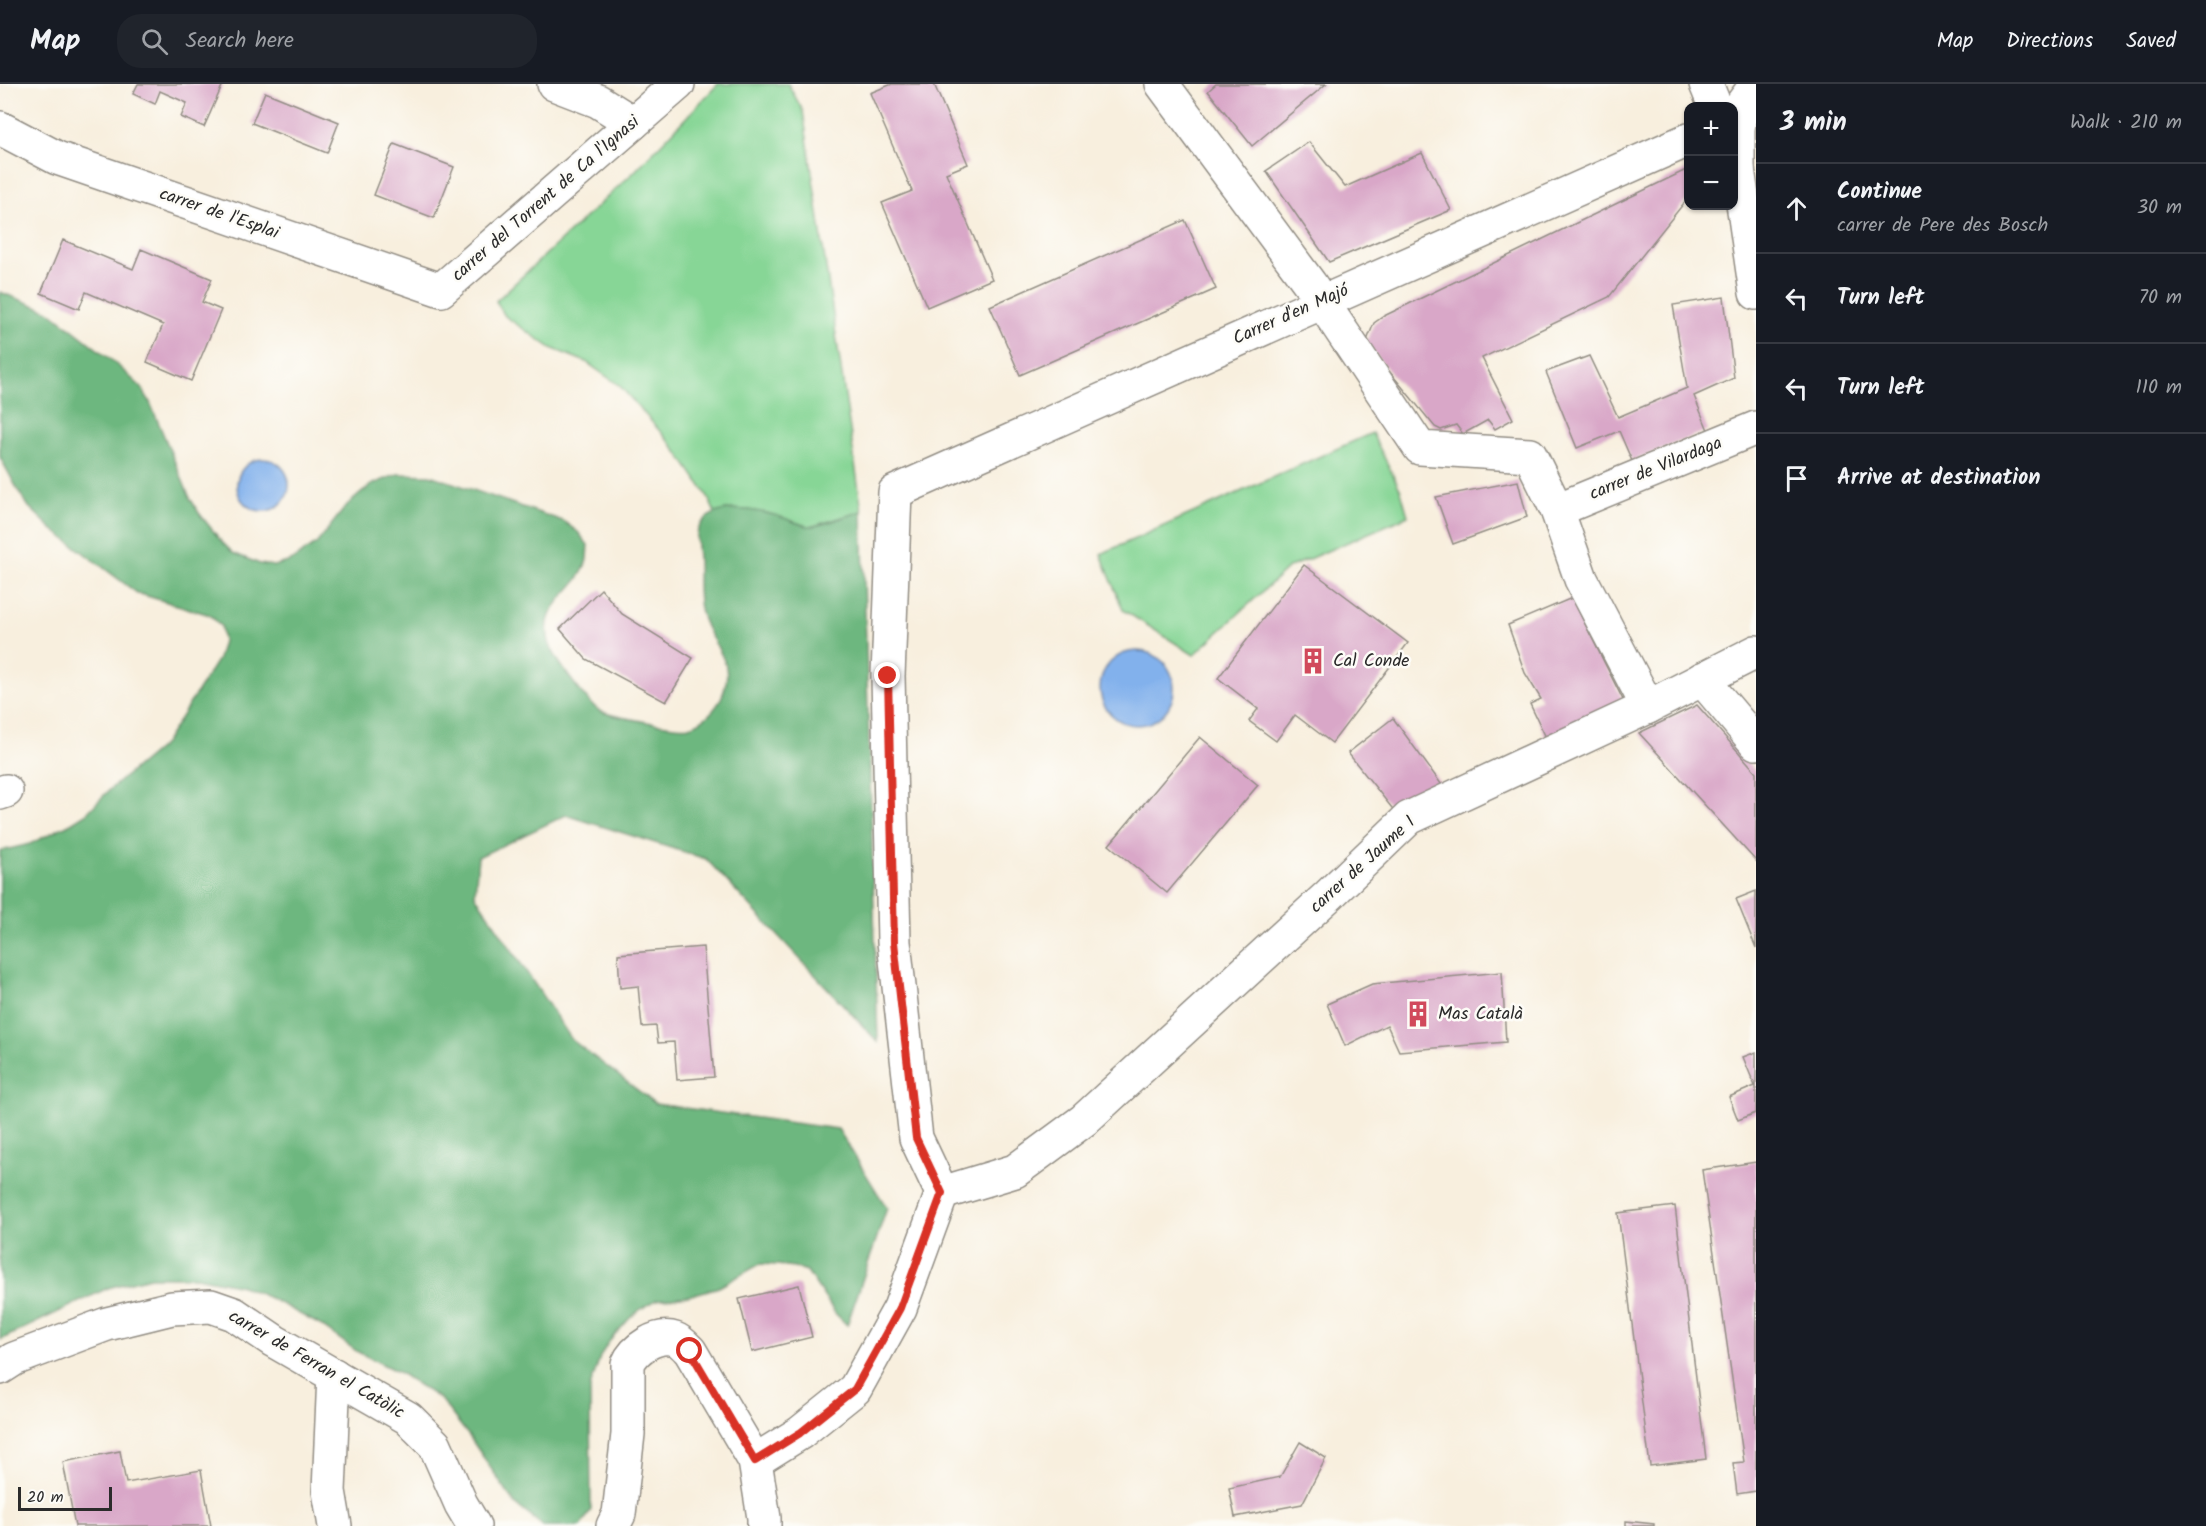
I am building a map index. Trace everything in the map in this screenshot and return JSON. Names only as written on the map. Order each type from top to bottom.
[{"type":"street","points":[[554,84],[598,101],[633,123]]},
{"type":"street","name":"carrer del Torrent de Ca l'Ignasi","points":[[441,290],[678,84]]},
{"type":"street","points":[[1162,84],[1322,301],[1420,448],[1530,455],[1557,510],[1581,579],[1648,707]]},
{"type":"street","points":[[1706,84],[1713,102]]},
{"type":"street","points":[[1736,156],[1742,104],[1756,85]]},
{"type":"street","name":"carrer de l'Esplai","points":[[0,128],[57,158],[441,290]]},
{"type":"street","name":"Carrer d'en Majó","points":[[942,1193],[916,1138],[894,942],[888,676],[895,492],[1684,142]]},
{"type":"street","points":[[1738,177],[1756,292]]},
{"type":"street","name":"carrer de Vilardaga","points":[[1557,510],[1756,428]]},
{"type":"street","name":"carrer de Jaume I","points":[[942,1193],[1015,1171],[1084,1120],[1329,895],[1409,818],[1648,707],[1756,652]]},
{"type":"street","points":[[1702,679],[1756,743]]},
{"type":"street","points":[[755,1461],[800,1433],[855,1389],[900,1308],[942,1193]]},
{"type":"street","name":"carrer de Ferran el Catòlic","points":[[0,1368],[14,1359],[107,1324],[171,1308],[211,1306],[234,1314],[274,1341],[408,1418],[435,1444],[461,1504],[474,1526]]},
{"type":"street","points":[[613,1526],[619,1514],[628,1434],[627,1364],[631,1356],[647,1344],[665,1338],[675,1339],[690,1351],[755,1461],[764,1526]]},
{"type":"street","points":[[334,1375],[329,1491],[335,1526]]},
{"type":"green space","points":[[718,84],[788,84],[803,111],[862,511],[810,527],[767,513],[748,510],[731,509],[715,513],[707,495],[673,446],[620,386],[586,362],[551,348],[505,316],[496,301],[635,171]]},
{"type":"green space","points":[[0,292],[49,311],[114,362],[141,387],[149,400],[190,498],[199,513],[233,553],[260,564],[274,566],[291,561],[317,543],[347,505],[371,485],[398,474],[430,475],[563,521],[578,532],[588,545],[587,559],[575,583],[560,599],[549,617],[547,629],[549,642],[563,668],[587,699],[600,711],[616,716],[659,724],[689,726],[709,715],[722,696],[727,672],[705,624],[699,599],[697,535],[699,527],[709,516],[729,510],[753,511],[814,526],[862,511],[878,1042],[706,859],[566,815],[478,857],[475,895],[572,1040],[656,1104],[838,1129],[887,1208],[847,1325],[835,1313],[807,1271],[794,1267],[760,1264],[719,1287],[688,1296],[656,1300],[629,1319],[608,1343],[600,1357],[590,1387],[591,1510],[581,1526],[543,1526],[515,1504],[469,1436],[440,1399],[400,1373],[358,1352],[320,1325],[242,1286],[197,1277],[150,1277],[108,1288],[0,1340],[0,851],[30,844],[87,813],[109,790],[164,744],[218,659],[223,641],[221,626],[210,615],[137,593],[52,529],[29,507],[19,492],[0,457]]},
{"type":"green space","points":[[1372,433],[1401,491],[1408,516],[1288,568],[1194,655],[1123,610],[1101,554]]},
{"type":"water","points":[[258,459],[268,459],[282,466],[289,485],[282,504],[268,511],[258,511],[248,507],[241,500],[237,490],[237,480],[241,470],[248,463]]},
{"type":"water","points":[[1137,651],[1158,657],[1168,667],[1174,688],[1168,709],[1158,719],[1137,725],[1116,719],[1106,709],[1100,688],[1106,667],[1116,657]]},
{"type":"building","points":[[138,84],[223,84],[204,127],[181,117],[187,103],[160,91],[155,104],[133,94]]},
{"type":"building","points":[[892,84],[934,84],[968,164],[946,173],[992,279],[927,307],[882,203],[912,191],[870,93]]},
{"type":"building","points":[[1216,84],[1326,84],[1252,146],[1208,91]]},
{"type":"building","points":[[265,92],[339,122],[327,153],[252,123]]},
{"type":"building","points":[[1309,142],[1345,187],[1422,153],[1451,210],[1329,262],[1266,171]]},
{"type":"building","points":[[394,144],[454,167],[434,218],[374,195]]},
{"type":"building","points":[[1684,171],[1684,203],[1609,297],[1482,358],[1513,419],[1495,429],[1488,420],[1463,434],[1456,425],[1441,430],[1435,427],[1366,343],[1374,323],[1384,316]]},
{"type":"building","points":[[1185,220],[1216,289],[1020,375],[990,306]]},
{"type":"building","points":[[63,240],[133,269],[141,249],[212,279],[202,302],[221,310],[191,381],[147,362],[163,325],[86,292],[79,309],[41,293]]},
{"type":"building","points":[[1724,297],[1734,378],[1694,396],[1708,430],[1632,461],[1619,431],[1577,448],[1546,372],[1589,356],[1618,417],[1687,388],[1673,305]]},
{"type":"building","points":[[1518,481],[1527,517],[1453,544],[1436,497]]},
{"type":"building","name":"Cal Conde","points":[[1304,565],[1408,643],[1332,743],[1295,715],[1276,741],[1249,721],[1258,709],[1218,678]]},
{"type":"building","points":[[601,589],[622,614],[693,658],[666,702],[586,659],[560,629]]},
{"type":"building","points":[[1572,598],[1628,710],[1551,748],[1530,704],[1541,699],[1525,673],[1508,625]]},
{"type":"building","points":[[1697,705],[1756,772],[1756,861],[1639,733]]},
{"type":"building","points":[[1393,718],[1447,792],[1400,818],[1348,753]]},
{"type":"building","points":[[1200,737],[1258,785],[1167,893],[1109,845]]},
{"type":"building","points":[[1756,891],[1756,948],[1736,899]]},
{"type":"building","points":[[703,947],[714,1077],[677,1080],[674,1042],[658,1043],[656,1026],[642,1027],[638,986],[620,988],[618,954]]},
{"type":"building","name":"Mas Català","points":[[1502,972],[1506,1042],[1399,1051],[1387,1025],[1345,1046],[1327,1004],[1372,984]]},
{"type":"building","points":[[1756,1052],[1756,1113],[1738,1120],[1729,1097],[1755,1086],[1743,1057]]},
{"type":"building","points":[[1756,1162],[1756,1491],[1737,1494],[1733,1463],[1744,1462],[1702,1170]]},
{"type":"building","points":[[1675,1206],[1706,1459],[1650,1466],[1618,1213]]},
{"type":"building","points":[[799,1285],[812,1337],[752,1352],[739,1299]]},
{"type":"building","points":[[1300,1442],[1326,1458],[1302,1504],[1235,1517],[1229,1488],[1280,1477]]},
{"type":"building","points":[[120,1451],[126,1483],[201,1470],[211,1526],[75,1526],[63,1462]]},
{"type":"building","points":[[1626,1521],[1654,1524],[1654,1526],[1626,1526]]},
{"type":"place","name":"Cal Conde","points":[[1313,661]]},
{"type":"place","name":"Mas Català","points":[[1418,1014]]},
{"type":"route","points":[[690,1351],[755,1461],[800,1433],[855,1389],[900,1308],[942,1193],[916,1138],[894,942],[888,676]]}]
